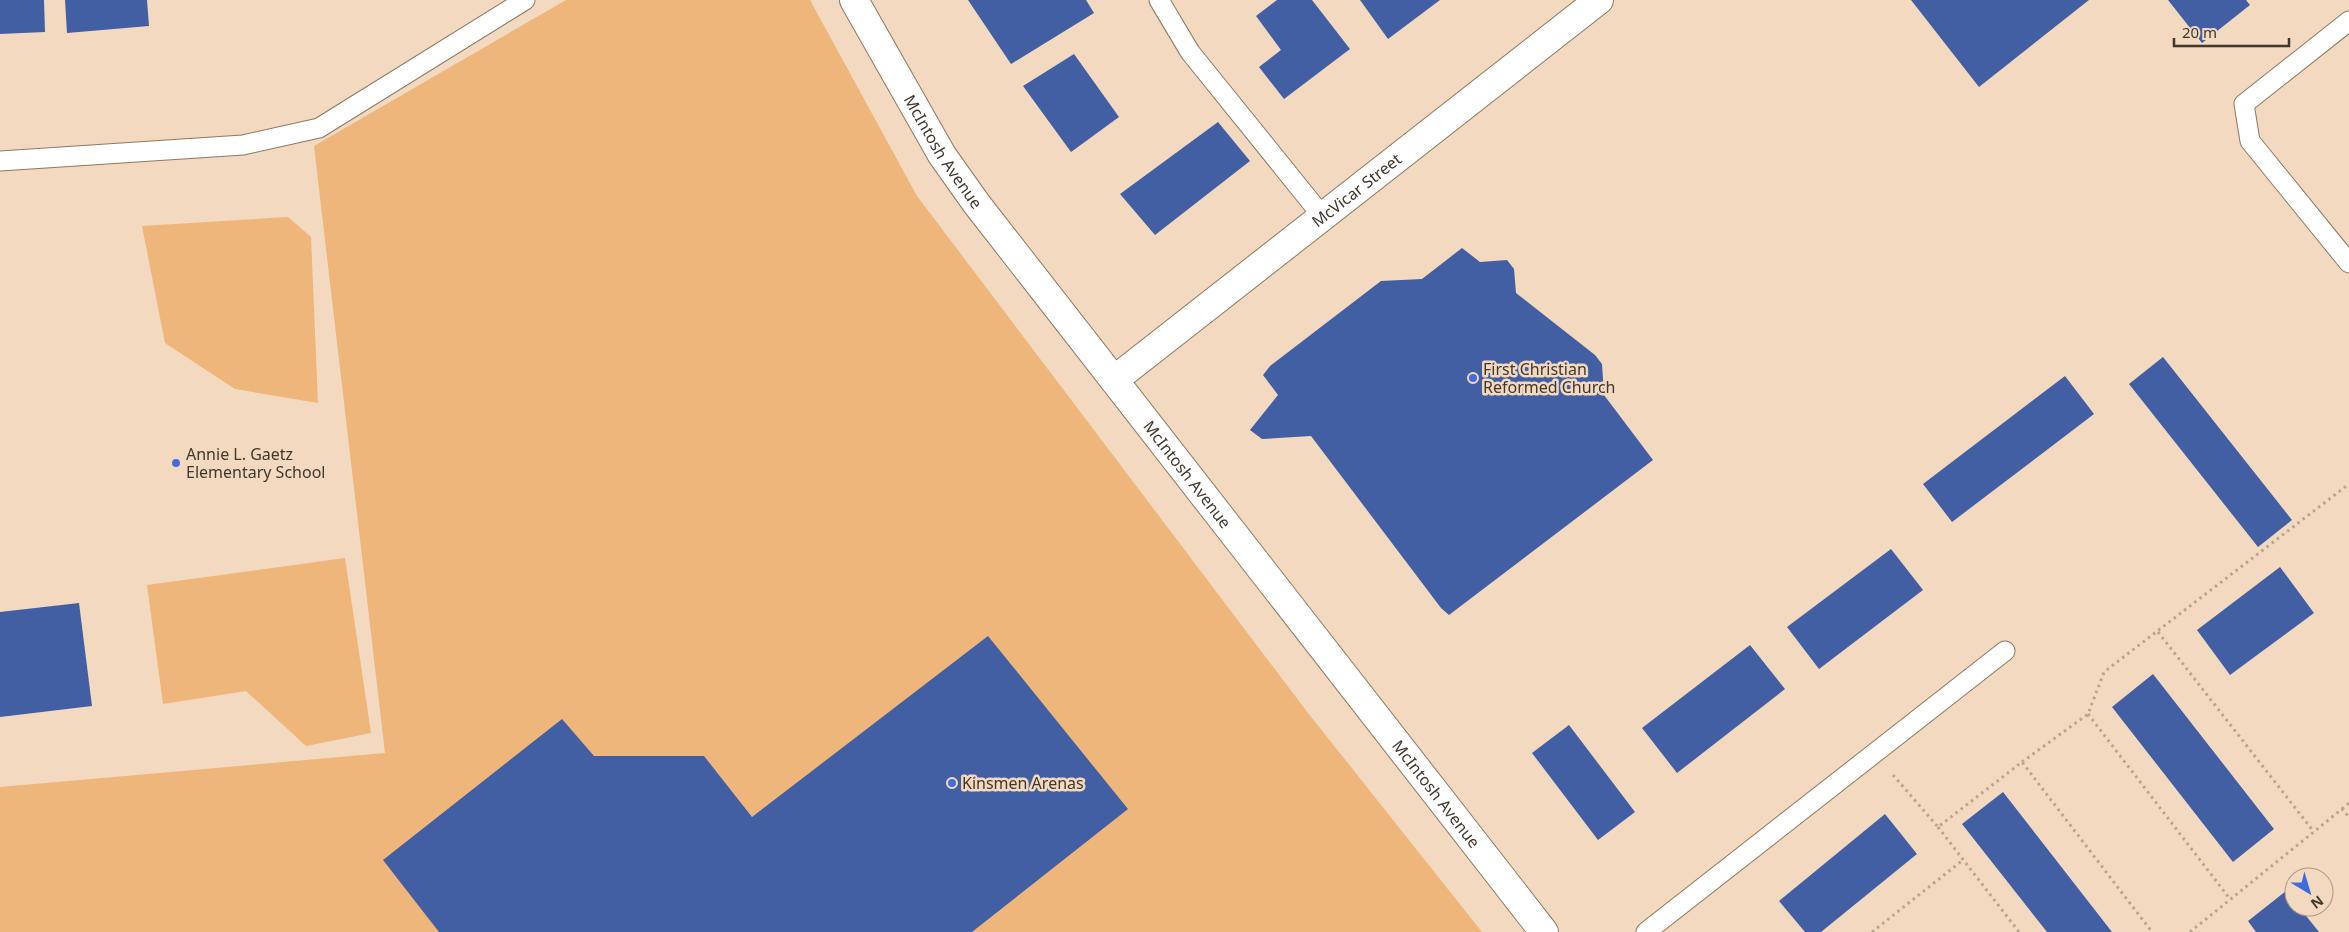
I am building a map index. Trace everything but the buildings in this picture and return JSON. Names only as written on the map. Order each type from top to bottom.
[{"type":"street","name":"McIntosh Avenue","points":[[854,0],[942,156],[1009,247],[1544,932]]},
{"type":"street","name":"McVicar Street","points":[[1114,380],[1599,0]]},
{"type":"lane","points":[[0,161],[243,145],[319,128],[525,0]]},
{"type":"lane","points":[[1164,2],[1190,52],[1323,217]]},
{"type":"lane","points":[[2349,21],[2244,104],[2250,141],[2349,263]]},
{"type":"lane","points":[[1646,932],[2005,651]]},
{"type":"path","points":[[1938,827],[2088,714],[2104,672],[2349,484]]},
{"type":"path","points":[[2158,632],[2314,832]]},
{"type":"path","points":[[2088,714],[2230,899]]},
{"type":"path","points":[[2022,762],[2152,932]]},
{"type":"path","points":[[1890,771],[1938,827],[2019,932]]},
{"type":"path","points":[[2190,932],[2349,803]]},
{"type":"path","points":[[2342,809],[2349,817]]},
{"type":"path","points":[[1872,932],[1964,860]]},
{"type":"shaded area","points":[[566,0],[810,0],[917,196],[1308,713],[1482,932],[0,932],[0,787],[385,753],[314,146]]},
{"type":"shaded area","points":[[288,217],[311,237],[318,403],[235,389],[165,343],[142,226]]},
{"type":"shaded area","points":[[345,558],[371,733],[306,746],[246,691],[163,704],[147,585]]},
{"type":"place","name":"First Christian Reformed Church","points":[[1473,378]]},
{"type":"place","name":"Annie L. Gaetz Elementary School","points":[[176,463]]},
{"type":"place","name":"Kinsmen Arenas","points":[[952,783]]}]
